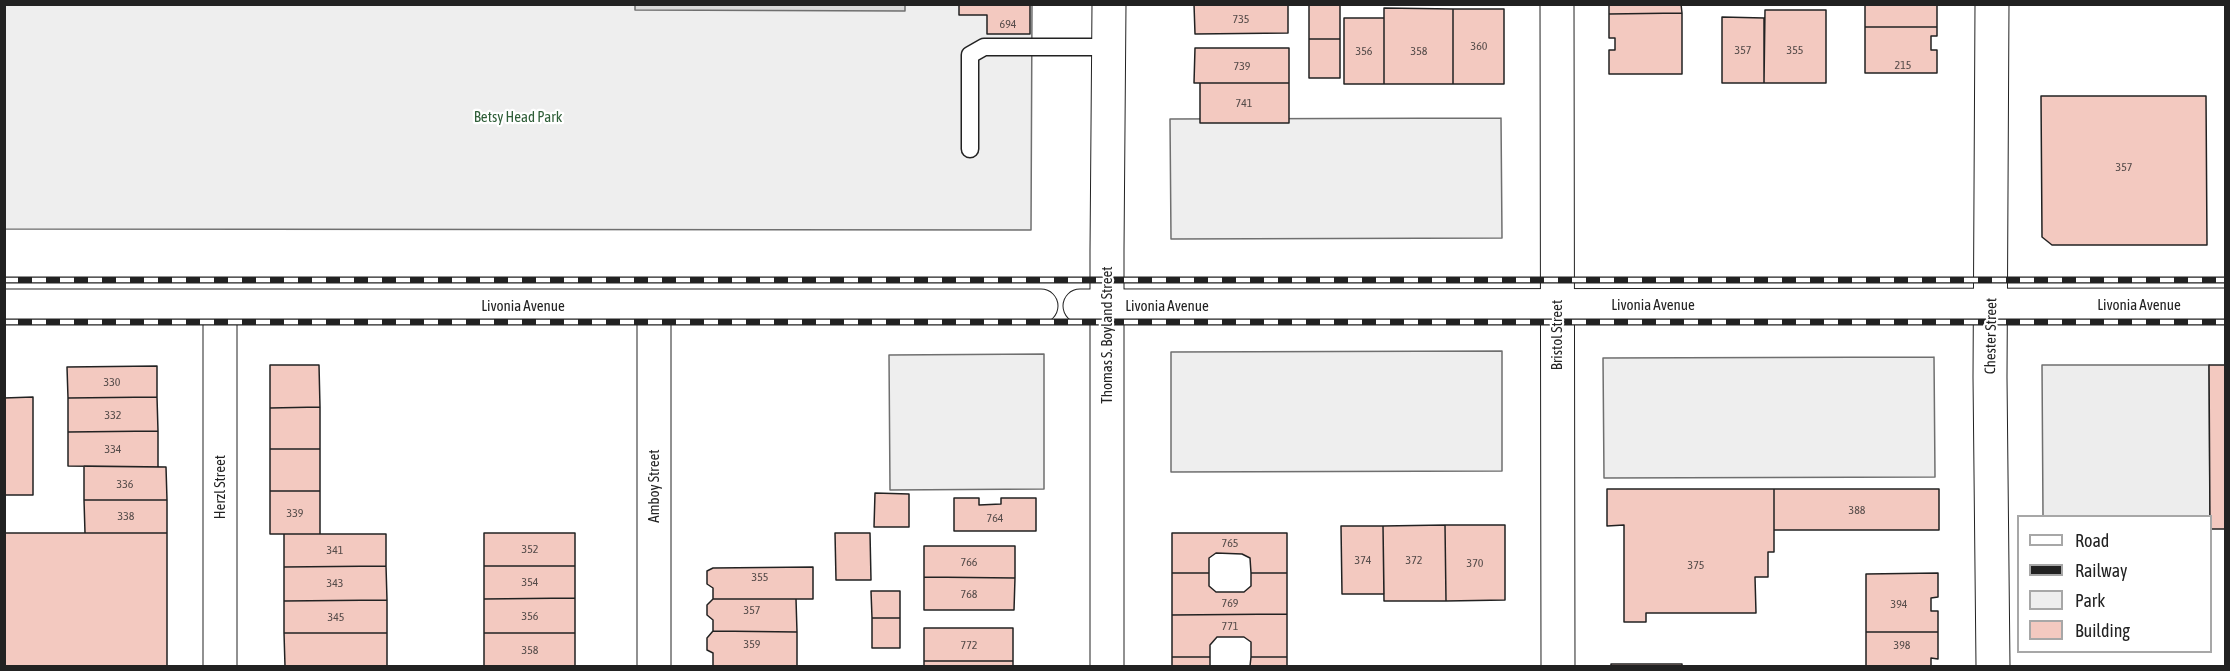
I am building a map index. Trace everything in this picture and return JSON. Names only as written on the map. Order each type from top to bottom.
[{"type":"street","name":"Thomas S. Boyland Street","points":[[1107,666],[1093,306],[1109,47],[1109,4]]},
{"type":"street","name":"Bristol Street","points":[[1557,4],[1558,666]]},
{"type":"street","name":"Chester Street","points":[[1992,4],[1993,666]]},
{"type":"street","name":"Livonia Avenue","points":[[1093,306],[2226,305]]},
{"type":"street","name":"Livonia Avenue","points":[[4,306],[219,308],[1041,306]]},
{"type":"street","name":"Amboy Street","points":[[654,306],[654,666]]},
{"type":"street","name":"Herzl Street","points":[[219,308],[220,666]]},
{"type":"lane","points":[[970,149],[970,55],[984,47],[1109,47]]},
{"type":"green space","name":"Betsy Head Park","points":[[4,5],[1032,5],[1031,230],[5,229]]},
{"type":"green space","points":[[1501,118],[1502,238],[1171,239],[1170,119]]},
{"type":"green space","points":[[1502,351],[1502,471],[1171,472],[1171,352]]},
{"type":"green space","points":[[1044,354],[1044,489],[890,490],[889,355]]},
{"type":"green space","points":[[1934,357],[1935,477],[1604,478],[1603,358]]},
{"type":"shaded area","points":[[635,4],[905,4],[905,11],[635,10]]},
{"type":"shaded area","points":[[2042,365],[2209,365],[2210,515],[2043,515]]},
{"type":"building","points":[[959,4],[1030,4],[1030,34],[987,34],[987,15],[959,15]]},
{"type":"building","points":[[1194,4],[1288,4],[1288,33],[1195,34]]},
{"type":"building","points":[[1309,4],[1340,4],[1340,39],[1309,39]]},
{"type":"building","points":[[1609,4],[1681,4],[1682,13],[1609,14]]},
{"type":"building","points":[[1865,4],[1937,4],[1937,27],[1865,27]]},
{"type":"building","points":[[1384,8],[1453,9],[1453,84],[1384,84]]},
{"type":"building","points":[[1453,9],[1504,9],[1504,84],[1453,84]]},
{"type":"building","points":[[1765,10],[1826,10],[1826,83],[1764,83]]},
{"type":"building","points":[[1682,13],[1682,74],[1609,74],[1609,50],[1615,50],[1615,38],[1609,38],[1609,14]]},
{"type":"building","points":[[1722,17],[1764,18],[1764,83],[1722,83]]},
{"type":"building","points":[[1344,18],[1384,18],[1384,84],[1344,84]]},
{"type":"building","points":[[1865,27],[1937,27],[1937,36],[1931,36],[1931,50],[1937,50],[1937,73],[1865,73]]},
{"type":"building","points":[[1309,39],[1340,39],[1340,78],[1309,78]]},
{"type":"building","points":[[1195,48],[1289,48],[1289,83],[1194,83]]},
{"type":"building","points":[[1200,83],[1289,83],[1289,123],[1200,123]]},
{"type":"building","points":[[2041,96],[2206,96],[2207,245],[2052,245],[2042,237]]},
{"type":"building","points":[[270,365],[319,365],[320,407],[270,408]]},
{"type":"building","points":[[2209,365],[2226,365],[2226,529],[2212,529],[2212,515],[2210,515]]},
{"type":"building","points":[[157,366],[157,397],[68,398],[67,367]]},
{"type":"building","points":[[33,397],[33,495],[4,495],[4,398]]},
{"type":"building","points":[[157,397],[158,431],[68,432],[68,398]]},
{"type":"building","points":[[320,407],[320,449],[270,449],[270,408]]},
{"type":"building","points":[[158,431],[158,467],[68,466],[68,432]]},
{"type":"building","points":[[270,449],[320,449],[320,491],[270,491]]},
{"type":"building","points":[[84,466],[166,467],[167,500],[84,500]]},
{"type":"building","points":[[1607,489],[1774,489],[1774,552],[1768,552],[1768,577],[1755,577],[1756,613],[1646,613],[1646,622],[1624,622],[1624,525],[1607,526]]},
{"type":"building","points":[[1774,489],[1939,489],[1939,530],[1774,530]]},
{"type":"building","points":[[270,491],[320,491],[320,534],[270,534]]},
{"type":"building","points":[[875,493],[909,494],[909,527],[874,527]]},
{"type":"building","points":[[954,498],[979,498],[979,505],[1001,504],[1001,498],[1036,498],[1036,531],[954,531]]},
{"type":"building","points":[[84,500],[167,500],[167,533],[85,533]]},
{"type":"building","points":[[1445,525],[1505,525],[1505,600],[1446,601]]},
{"type":"building","points":[[1445,525],[1446,601],[1384,601],[1383,526]]},
{"type":"building","points":[[1341,526],[1383,526],[1384,594],[1342,594]]},
{"type":"building","points":[[4,533],[167,533],[167,666],[4,666]]},
{"type":"building","points":[[484,533],[575,533],[575,566],[484,566]]},
{"type":"building","points":[[835,533],[870,533],[871,580],[836,580]]},
{"type":"building","points":[[1172,533],[1287,533],[1287,573],[1251,573],[1250,558],[1242,554],[1216,553],[1209,558],[1209,573],[1172,573]]},
{"type":"building","points":[[284,534],[386,534],[386,566],[284,567]]},
{"type":"building","points":[[924,546],[1015,546],[1015,578],[924,577]]},
{"type":"building","points":[[386,566],[387,600],[284,601],[284,567]]},
{"type":"building","points":[[484,566],[575,566],[575,598],[484,599]]},
{"type":"building","points":[[813,567],[813,599],[713,599],[713,588],[707,584],[707,571],[713,568]]},
{"type":"building","points":[[1172,573],[1209,573],[1209,586],[1216,592],[1244,592],[1251,586],[1251,573],[1287,573],[1287,614],[1172,615]]},
{"type":"building","points":[[1938,573],[1938,597],[1931,598],[1931,611],[1938,611],[1938,632],[1866,632],[1866,574]]},
{"type":"building","points":[[924,577],[1015,578],[1014,610],[924,610]]},
{"type":"building","points":[[871,591],[900,591],[900,618],[872,618]]},
{"type":"building","points":[[575,598],[575,633],[484,633],[484,599]]},
{"type":"building","points":[[713,599],[796,599],[797,632],[713,631],[713,620],[707,615],[707,605]]},
{"type":"building","points":[[387,600],[387,633],[284,633],[284,601]]},
{"type":"building","points":[[1287,614],[1287,657],[1251,657],[1251,642],[1244,637],[1217,637],[1210,645],[1210,657],[1172,657],[1172,615]]},
{"type":"building","points":[[872,618],[900,618],[900,648],[872,648]]},
{"type":"building","points":[[924,628],[1013,628],[1013,661],[924,661]]},
{"type":"building","points":[[713,631],[797,632],[797,666],[713,666],[713,653],[707,650],[707,638]]},
{"type":"building","points":[[1866,632],[1938,632],[1938,659],[1931,658],[1931,666],[1866,666]]},
{"type":"building","points":[[284,633],[387,633],[387,666],[285,666]]},
{"type":"building","points":[[484,633],[575,633],[575,666],[484,666]]},
{"type":"building","points":[[1172,657],[1210,657],[1210,666],[1172,666]]},
{"type":"building","points":[[1251,657],[1287,657],[1287,666],[1250,666]]},
{"type":"building","points":[[924,661],[1013,661],[1013,666],[924,666]]},
{"type":"building","points":[[1611,664],[1682,664],[1682,666],[1611,666]]},
{"type":"railway","points":[[4,280],[2226,280]]},
{"type":"railway","points":[[4,322],[2226,322]]}]
